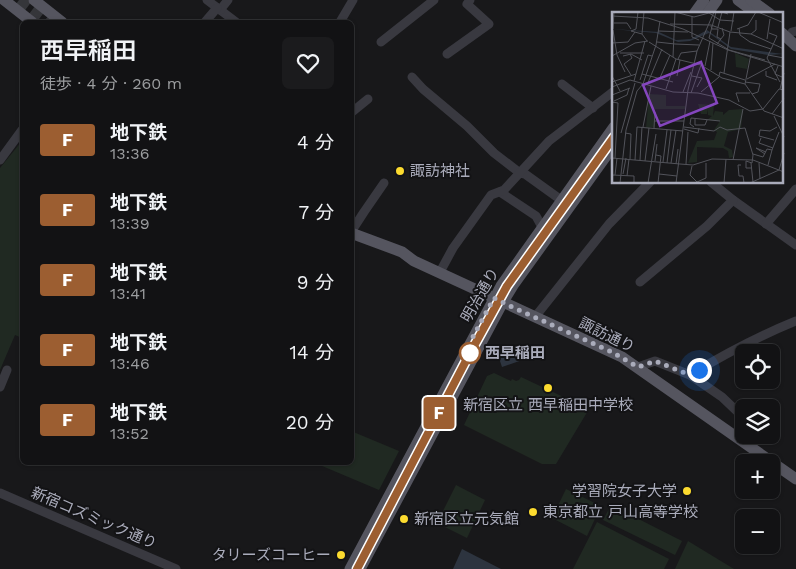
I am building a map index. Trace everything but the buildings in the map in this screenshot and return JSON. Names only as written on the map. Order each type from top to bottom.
[{"type":"main road","points":[[4,0],[29,20]]},
{"type":"main road","points":[[34,0],[47,4],[60,20]]},
{"type":"main road","points":[[695,12],[704,0]]},
{"type":"main road","points":[[708,12],[717,0]]},
{"type":"main road","points":[[738,0],[754,12]]},
{"type":"main road","points":[[751,0],[767,12]]},
{"type":"main road","points":[[788,32],[796,46]]},
{"type":"main road","name":"明治通り","points":[[360,569],[499,300],[508,276],[612,130]]},
{"type":"main road","name":"明治通り","points":[[350,569],[499,300],[514,284],[612,148]]},
{"type":"main road","name":"諏訪通り","points":[[354,233],[402,252],[414,261],[612,352],[750,441],[796,479]]},
{"type":"main road","name":"諏訪通り","points":[[354,242],[400,260],[414,261]]},
{"type":"street","points":[[207,0],[233,20]]},
{"type":"street","points":[[207,20],[228,0]]},
{"type":"street","points":[[341,20],[353,0]]},
{"type":"street","points":[[381,42],[434,0]]},
{"type":"street","points":[[447,54],[490,24],[466,1]]},
{"type":"street","points":[[412,77],[494,153],[520,173],[525,174],[557,197],[563,199]]},
{"type":"street","points":[[562,84],[593,108]]},
{"type":"street","points":[[440,272],[454,248],[491,195],[504,190],[549,141],[612,93]]},
{"type":"street","points":[[354,110],[368,99]]},
{"type":"street","points":[[0,160],[20,133]]},
{"type":"street","points":[[354,227],[384,183]]},
{"type":"street","points":[[535,317],[609,224],[648,184]]},
{"type":"street","points":[[713,184],[732,200],[796,245]]},
{"type":"street","points":[[766,224],[796,189]]},
{"type":"street","points":[[500,192],[536,216],[542,227]]},
{"type":"street","points":[[640,282],[707,226],[732,200]]},
{"type":"street","points":[[690,375],[768,332],[796,321]]},
{"type":"street","points":[[638,367],[655,361],[690,375],[722,396],[735,409]]},
{"type":"street","points":[[0,386],[7,370]]},
{"type":"street","name":"新宿コズミック通り","points":[[0,493],[176,569]]},
{"type":"shaded area","points":[[20,143],[20,337],[15,335],[0,370],[0,168]]},
{"type":"shaded area","points":[[524,346],[528,358],[502,367],[498,355]]},
{"type":"shaded area","points":[[494,373],[511,381],[512,379],[519,380],[521,377],[589,409],[556,464],[542,464],[464,425],[487,376]]},
{"type":"shaded area","points":[[354,432],[399,451],[379,490],[320,465],[354,465]]},
{"type":"shaded area","points":[[456,485],[485,500],[467,538],[437,523]]},
{"type":"shaded area","points":[[566,489],[601,506],[587,536],[552,518]]},
{"type":"shaded area","points":[[611,505],[682,541],[675,555],[603,520]]},
{"type":"shaded area","points":[[597,522],[669,559],[664,569],[573,569]]},
{"type":"shaded area","points":[[688,541],[734,569],[675,569]]},
{"type":"shaded area","points":[[462,549],[501,569],[453,569]]},
{"type":"tunnel","points":[[19,0],[45,20]]},
{"type":"metro line","name":"F","points":[[357,569],[507,286],[612,140]]},
{"type":"place","name":"諏訪神社","points":[[400,171]]},
{"type":"place","name":"西早稲田","points":[[470,353]]},
{"type":"place","name":"新宿区立 西早稲田中学校","points":[[548,388]]},
{"type":"place","name":"学習院女子大学","points":[[687,491]]},
{"type":"place","name":"東京都立 戸山高等学校","points":[[533,512]]},
{"type":"place","name":"新宿区立元気館","points":[[404,519]]},
{"type":"place","name":"タリーズコーヒー","points":[[341,555]]},
{"type":"route","points":[[470,353],[468,346],[494,298],[612,352],[638,367],[655,361],[690,375],[699,370]]}]
